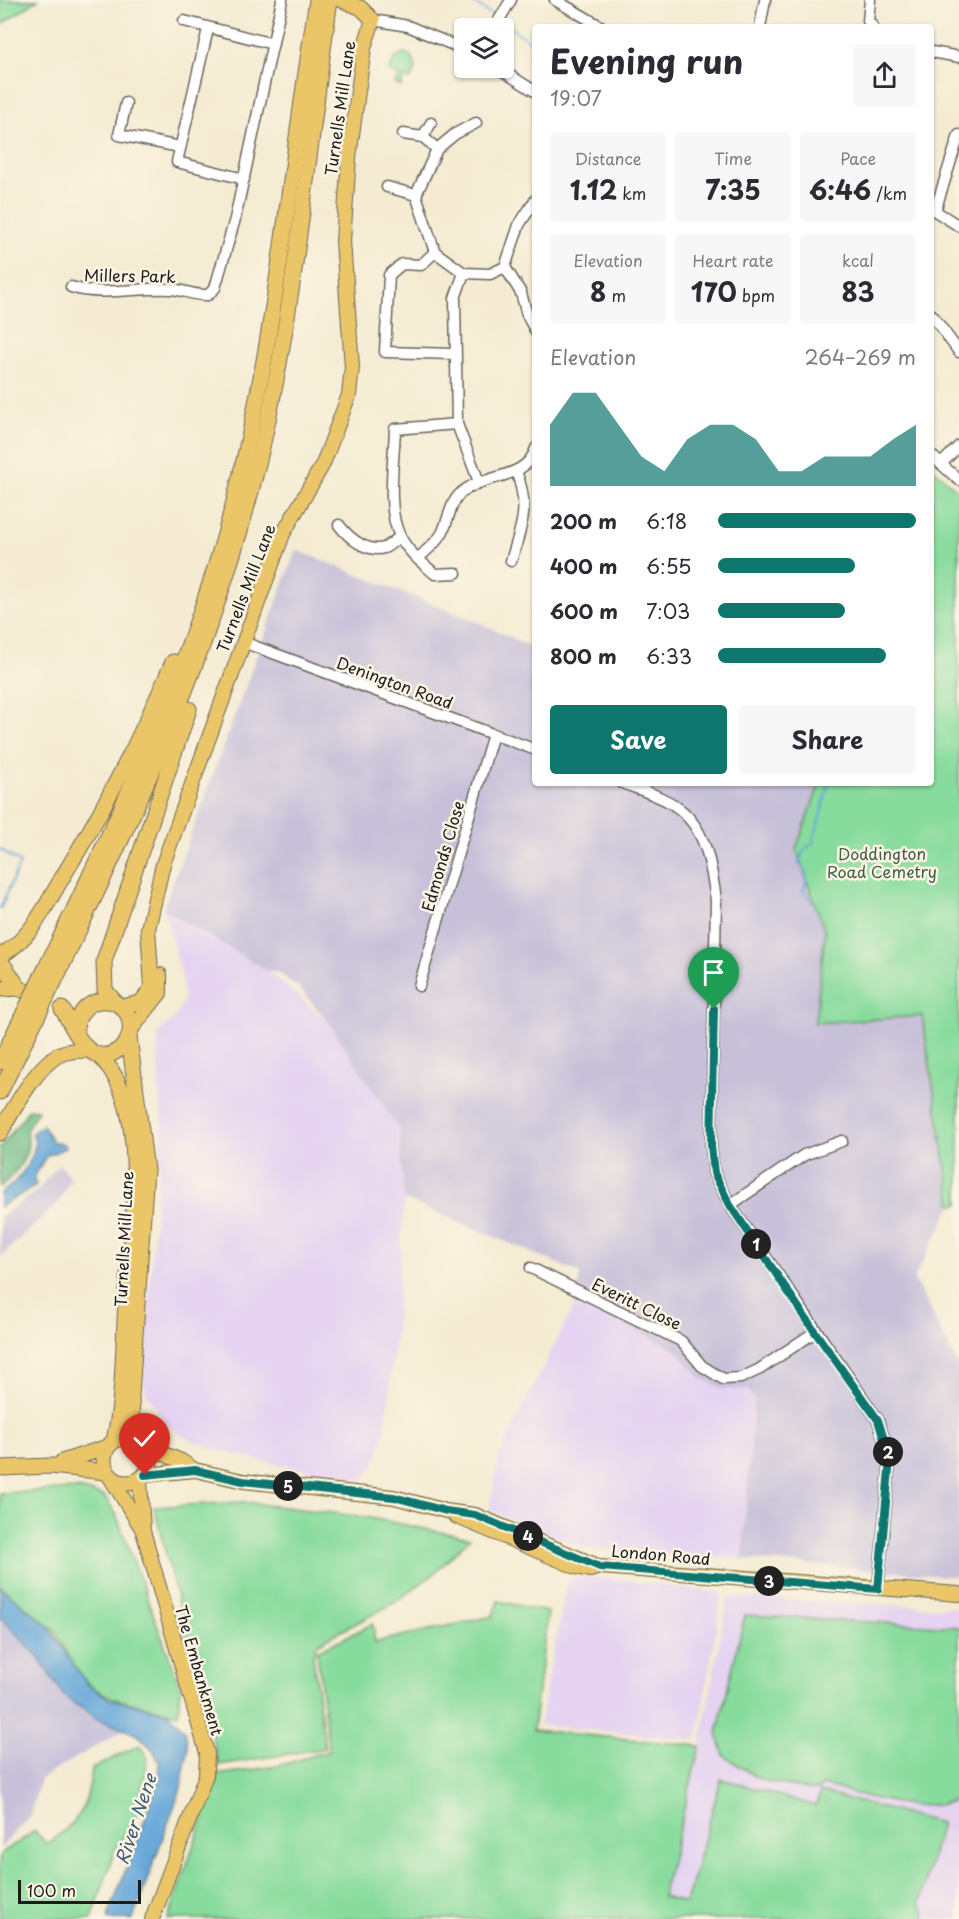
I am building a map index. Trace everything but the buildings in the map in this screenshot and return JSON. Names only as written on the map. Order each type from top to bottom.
[{"type":"highway","points":[[48,979],[150,748],[198,623],[226,530],[268,344],[317,0]]},
{"type":"highway","points":[[0,1133],[38,1074],[52,1059],[67,1052],[113,1053],[120,1049],[130,1034],[130,1022],[105,990],[102,972],[104,961],[205,660],[258,464],[280,363],[330,0]]},
{"type":"highway","points":[[19,988],[0,958],[22,941],[34,925],[122,774],[191,620],[226,530]]},
{"type":"highway","points":[[0,1092],[30,1016],[157,765],[199,658],[230,568]]},
{"type":"highway","points":[[0,988],[19,988],[62,1009],[86,1007],[101,1000],[118,1004]]},
{"type":"highway","points":[[76,1031],[80,1014],[86,1007]]},
{"type":"highway","points":[[62,1009],[76,1031],[78,1039],[93,1052]]},
{"type":"highway","points":[[0,1062],[30,1016]]},
{"type":"highway","name":"Turnells Mill Lane","points":[[130,1034],[146,1170],[131,1395],[132,1420],[144,1444]]},
{"type":"highway","name":"Turnells Mill Lane","points":[[93,1052],[113,1070],[123,1090],[135,1161],[122,1374],[110,1444]]},
{"type":"highway","points":[[0,1468],[51,1466],[108,1474],[126,1484],[142,1477],[150,1458],[144,1444],[126,1436],[51,1466]]},
{"type":"highway","points":[[108,1474],[103,1459],[110,1444]]},
{"type":"main road","points":[[341,0],[355,5],[373,20]]},
{"type":"main road","name":"Turnells Mill Lane","points":[[118,1004],[141,1002],[152,987],[148,942],[163,864],[283,534],[323,464],[349,395],[352,367],[343,241],[349,157],[364,48],[373,20]]},
{"type":"main road","name":"Turnells Mill Lane","points":[[130,1034],[156,1000],[161,987],[157,930],[152,920]]},
{"type":"main road","name":"London Road","points":[[144,1444],[195,1470],[243,1481],[394,1497],[446,1511],[467,1513],[500,1524],[600,1567],[959,1594]]},
{"type":"main road","name":"London Road","points":[[142,1477],[195,1470]]},
{"type":"main road","name":"The Embankment","points":[[108,1474],[143,1531]]},
{"type":"main road","name":"The Embankment","points":[[142,1477],[143,1531],[207,1753],[206,1775],[152,1919]]},
{"type":"street","name":"Millers Park","points":[[71,287],[98,291],[168,289],[208,295],[220,276],[244,179],[282,0]]},
{"type":"street","points":[[500,18],[511,0]]},
{"type":"street","points":[[555,0],[597,24]]},
{"type":"street","points":[[761,24],[765,0]]},
{"type":"street","points":[[870,0],[868,21],[870,24]]},
{"type":"street","points":[[373,20],[408,26],[454,45]]},
{"type":"street","points":[[184,21],[273,44]]},
{"type":"street","points":[[208,29],[177,162],[244,179]]},
{"type":"street","points":[[934,52],[959,57]]},
{"type":"street","points":[[514,78],[532,89]]},
{"type":"street","points":[[126,103],[119,135],[180,147]]},
{"type":"street","points":[[423,137],[431,123]]},
{"type":"street","points":[[476,123],[454,134],[437,149],[416,195],[435,252],[464,273],[490,274],[506,267]]},
{"type":"street","points":[[403,134],[423,137],[437,149]]},
{"type":"street","points":[[934,207],[959,135]]},
{"type":"street","points":[[387,188],[416,195]]},
{"type":"street","points":[[532,205],[519,225],[506,267],[521,293],[532,323]]},
{"type":"street","points":[[934,211],[959,226]]},
{"type":"street","points":[[435,252],[421,265],[402,264],[389,275],[385,352],[454,354]]},
{"type":"street","points":[[464,273],[455,298],[454,354],[457,424],[479,482]]},
{"type":"street","points":[[934,319],[959,352]]},
{"type":"street","points":[[456,573],[435,574],[418,559],[400,537],[393,515],[395,429],[457,424]]},
{"type":"street","points":[[942,464],[959,446]]},
{"type":"street","points":[[418,559],[440,535],[458,496],[479,482],[516,471],[532,454]]},
{"type":"street","points":[[934,458],[959,480]]},
{"type":"street","points":[[511,561],[523,524],[525,503],[516,471]]},
{"type":"street","points":[[339,525],[347,535],[369,548],[385,548],[400,537]]},
{"type":"street","name":"Denington Road","points":[[243,642],[532,749]]},
{"type":"street","name":"Edmonds Close","points":[[419,986],[493,734]]},
{"type":"street","points":[[629,786],[674,805],[699,831],[711,864],[716,900],[711,1146],[714,1173],[730,1205],[815,1332],[878,1420],[890,1459],[878,1589]]},
{"type":"street","points":[[730,1205],[804,1155],[842,1141]]},
{"type":"street","name":"Everitt Close","points":[[531,1268],[681,1341],[702,1366],[723,1379],[741,1378],[760,1369],[815,1332]]},
{"type":"shaded area","points":[[296,550],[485,625],[529,646],[532,635],[532,786],[819,786],[796,849],[825,932],[815,1023],[922,1016],[952,1205],[914,1279],[959,1367],[959,1577],[742,1559],[754,1399],[747,1389],[722,1389],[698,1376],[676,1350],[577,1300],[580,1273],[404,1199],[399,1130],[327,1020],[298,987],[279,973],[266,970],[163,909]]},
{"type":"shaded area","points":[[163,909],[266,970],[327,1020],[399,1130],[404,1199],[395,1340],[385,1432],[374,1466],[361,1480],[266,1462],[211,1448],[182,1436],[166,1423],[147,1394],[143,1381],[162,1123],[158,1034],[177,1015],[184,999],[181,971]]},
{"type":"shaded area","points":[[59,1164],[71,1179],[57,1204],[0,1257],[0,1217],[38,1190]]},
{"type":"shaded area","points":[[577,1300],[677,1350],[698,1376],[722,1389],[747,1389],[754,1399],[742,1559],[584,1548],[489,1511],[499,1455]]},
{"type":"shaded area","points":[[580,1575],[722,1593],[697,1740],[539,1725],[567,1582]]},
{"type":"shaded area","points":[[728,1597],[959,1608],[959,1919],[656,1919],[700,1746]]},
{"type":"shaded area","points":[[0,1618],[34,1649],[66,1695],[85,1714],[127,1728],[40,1779],[30,1815],[0,1849]]},
{"type":"green space","points":[[0,0],[38,0],[0,25]]},
{"type":"green space","points":[[406,53],[412,57],[416,68],[410,80],[404,78],[401,87],[395,84],[399,75],[389,71],[395,58]]},
{"type":"green space","name":"Doddington Road Cemetry","points":[[934,469],[959,492],[959,1204],[952,1205],[922,1016],[815,1023],[825,932],[796,849],[819,786],[934,786]]},
{"type":"green space","points":[[29,1109],[38,1110],[26,1131],[28,1147],[26,1155],[12,1176],[0,1187],[0,1148]]},
{"type":"green space","points":[[78,1489],[104,1496],[116,1514],[181,1689],[178,1714],[115,1699],[93,1688],[80,1675],[55,1631],[0,1586],[0,1493]]},
{"type":"green space","points":[[243,1502],[366,1517],[470,1538],[435,1573],[394,1603],[317,1644],[313,1656],[325,1748],[219,1765],[154,1507]]},
{"type":"green space","points":[[498,1601],[548,1612],[533,1730],[700,1746],[662,1897],[686,1903],[721,1779],[816,1806],[820,1792],[941,1823],[920,1903],[925,1913],[923,1919],[168,1919],[218,1775],[277,1766],[329,1751],[317,1651],[373,1624],[375,1642],[493,1616]]},
{"type":"green space","points":[[745,1615],[959,1627],[958,1799],[942,1804],[908,1804],[890,1802],[822,1785],[820,1790],[812,1790],[761,1780],[724,1756],[717,1733]]},
{"type":"green space","points":[[139,1745],[148,1758],[137,1814],[115,1850],[92,1919],[0,1919],[0,1854],[35,1831],[47,1844],[58,1836],[80,1813],[88,1795],[92,1769]]},
{"type":"water","points":[[43,1125],[52,1141],[64,1144],[65,1148],[46,1156],[34,1178],[36,1185],[0,1207],[0,1193],[14,1183],[26,1167],[34,1149],[32,1133]]},
{"type":"water","points":[[0,1587],[49,1627],[87,1684],[110,1699],[169,1713],[185,1731],[188,1748],[181,1788],[133,1919],[107,1919],[144,1822],[159,1772],[159,1762],[153,1750],[138,1735],[95,1718],[64,1696],[36,1654],[0,1617]]},
{"type":"waterway","points":[[469,0],[492,15]]},
{"type":"waterway","points":[[514,30],[532,42]]},
{"type":"waterway","points":[[812,902],[803,890],[806,876],[799,862],[804,850],[813,843],[828,786]]},
{"type":"waterway","points":[[0,849],[20,863],[0,909]]},
{"type":"route","points":[[145,1475],[164,1471],[195,1470],[243,1481],[394,1497],[446,1511],[475,1515],[593,1562],[600,1567],[878,1589],[890,1459],[878,1420],[815,1332],[730,1205],[714,1173],[711,1146],[714,1009]]},
{"type":"water label","name":"River Nene","points":[[135,1819]]}]
